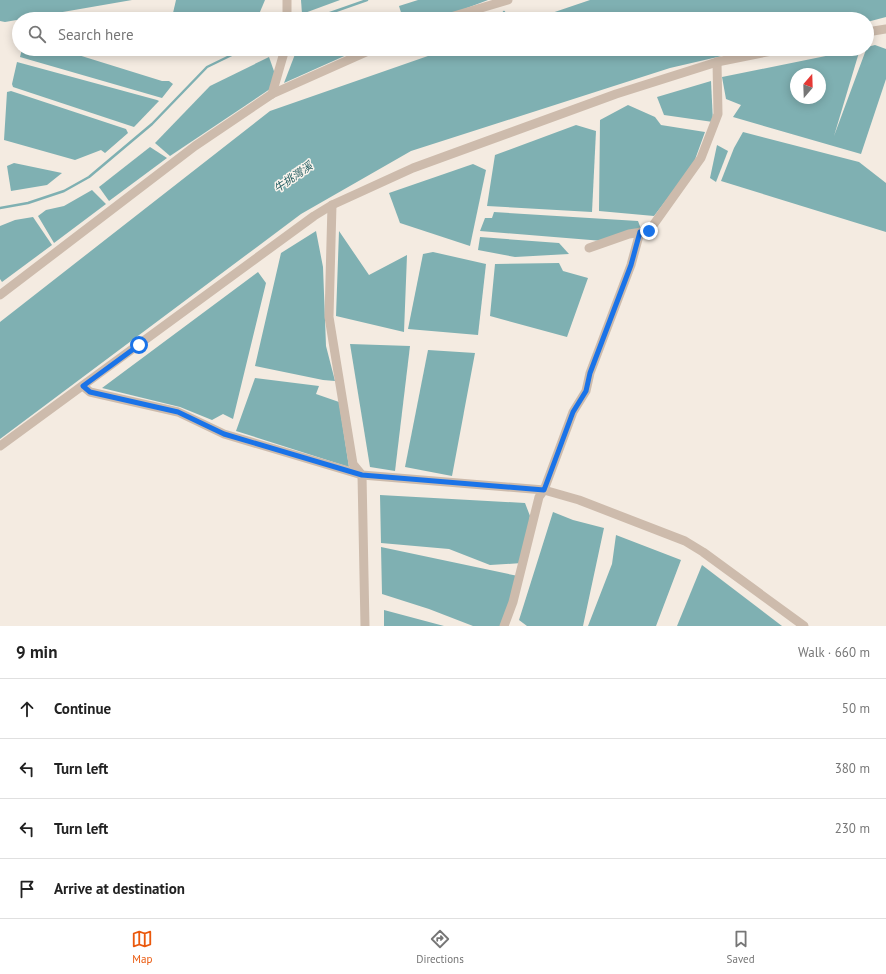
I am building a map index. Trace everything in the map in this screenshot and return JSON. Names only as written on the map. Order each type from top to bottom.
[{"type":"street","points":[[287,0],[287,12]]},
{"type":"street","points":[[468,12],[508,0]]},
{"type":"street","points":[[874,31],[886,29]]},
{"type":"street","points":[[272,94],[283,56]]},
{"type":"street","points":[[0,295],[194,146],[272,94],[356,56]]},
{"type":"street","points":[[0,446],[314,216],[332,205],[413,168],[616,94],[717,62],[747,56]]},
{"type":"street","points":[[589,248],[629,234],[649,231],[701,158],[718,114],[717,62]]},
{"type":"street","points":[[332,205],[329,318],[353,464],[362,475],[365,626]]},
{"type":"street","points":[[504,626],[513,602],[538,497],[544,490],[573,412],[586,391],[590,373],[631,265],[640,232]]},
{"type":"street","points":[[83,386],[90,392],[178,412],[224,434],[362,475],[544,490],[579,500],[685,541],[703,552],[804,626]]},
{"type":"water","points":[[0,0],[132,0],[63,12],[12,12],[12,21],[0,21]]},
{"type":"water","points":[[176,0],[265,0],[260,12],[173,12]]},
{"type":"water","points":[[301,0],[340,0],[307,12],[302,12]]},
{"type":"water","points":[[418,0],[488,0],[456,12],[401,12],[399,6]]},
{"type":"water","points":[[590,0],[886,0],[886,17],[874,20],[874,12],[555,12]]},
{"type":"water","points":[[874,45],[886,49],[886,79],[861,154],[733,117],[741,105],[726,99],[722,77],[826,56],[858,56],[834,136],[864,56],[874,56]]},
{"type":"water","points":[[82,56],[162,81],[169,81],[173,84],[162,98],[20,57]]},
{"type":"water","points":[[294,56],[344,56],[284,83]]},
{"type":"water","name":"牛挑灣溪","points":[[428,56],[722,56],[670,68],[411,151],[301,214],[0,439],[0,322],[270,111]]},
{"type":"water","points":[[269,57],[275,74],[270,89],[170,156],[155,143],[210,86]]},
{"type":"water","points":[[17,62],[159,101],[134,127],[13,87],[12,84]]},
{"type":"water","points":[[711,81],[713,122],[664,115],[657,97]]},
{"type":"water","points":[[11,91],[126,129],[128,133],[105,153],[101,150],[75,160],[4,140],[7,92]]},
{"type":"water","points":[[628,105],[655,117],[661,125],[705,132],[693,165],[654,216],[599,211],[600,120]]},
{"type":"water","points":[[576,125],[596,131],[592,212],[487,206],[495,155]]},
{"type":"water","points":[[743,132],[859,162],[886,183],[886,232],[721,181],[734,148]]},
{"type":"water","points":[[717,145],[728,151],[716,182],[710,178]]},
{"type":"water","points":[[150,147],[167,158],[109,201],[99,187]]},
{"type":"water","points":[[14,163],[62,173],[47,185],[11,191],[7,166]]},
{"type":"water","points":[[473,164],[486,170],[470,246],[400,223],[389,193]]},
{"type":"water","points":[[92,190],[106,204],[54,243],[38,216],[46,210],[64,206]]},
{"type":"water","points":[[494,212],[638,221],[641,229],[603,241],[480,231],[485,218],[492,218]]},
{"type":"water","points":[[33,217],[52,245],[2,282],[0,279],[0,226],[15,220]]},
{"type":"water","points":[[316,231],[323,267],[326,346],[335,381],[323,380],[255,366],[281,253]]},
{"type":"water","points":[[339,231],[369,275],[407,255],[404,332],[336,316]]},
{"type":"water","points":[[480,237],[559,243],[569,254],[515,257],[478,250]]},
{"type":"water","points":[[433,252],[486,264],[478,335],[408,329],[423,254]]},
{"type":"water","points":[[559,263],[563,271],[588,278],[567,337],[490,316],[495,264]]},
{"type":"water","points":[[258,272],[266,283],[233,419],[223,414],[212,420],[180,407],[102,388]]},
{"type":"water","points":[[350,344],[410,346],[395,471],[370,467]]},
{"type":"water","points":[[428,350],[475,353],[452,476],[405,467]]},
{"type":"water","points":[[255,378],[319,386],[316,394],[339,402],[349,467],[236,431]]},
{"type":"water","points":[[380,495],[525,503],[530,516],[522,563],[490,565],[449,549],[381,543]]},
{"type":"water","points":[[553,512],[573,520],[604,528],[583,626],[527,626],[519,620]]},
{"type":"water","points":[[616,535],[681,560],[656,626],[588,626],[612,564]]},
{"type":"water","points":[[381,547],[518,576],[505,626],[473,626],[429,609],[382,594]]},
{"type":"water","points":[[702,565],[782,626],[677,626]]},
{"type":"water","points":[[384,610],[444,626],[384,626]]},
{"type":"waterway","points":[[333,12],[367,0]]},
{"type":"waterway","points":[[0,208],[28,203],[64,191],[89,177],[152,124],[207,67],[230,56]]},
{"type":"route","points":[[139,345],[83,386],[90,392],[178,412],[224,434],[362,475],[544,490],[573,412],[586,391],[590,373],[631,265],[640,232],[649,231]]}]
